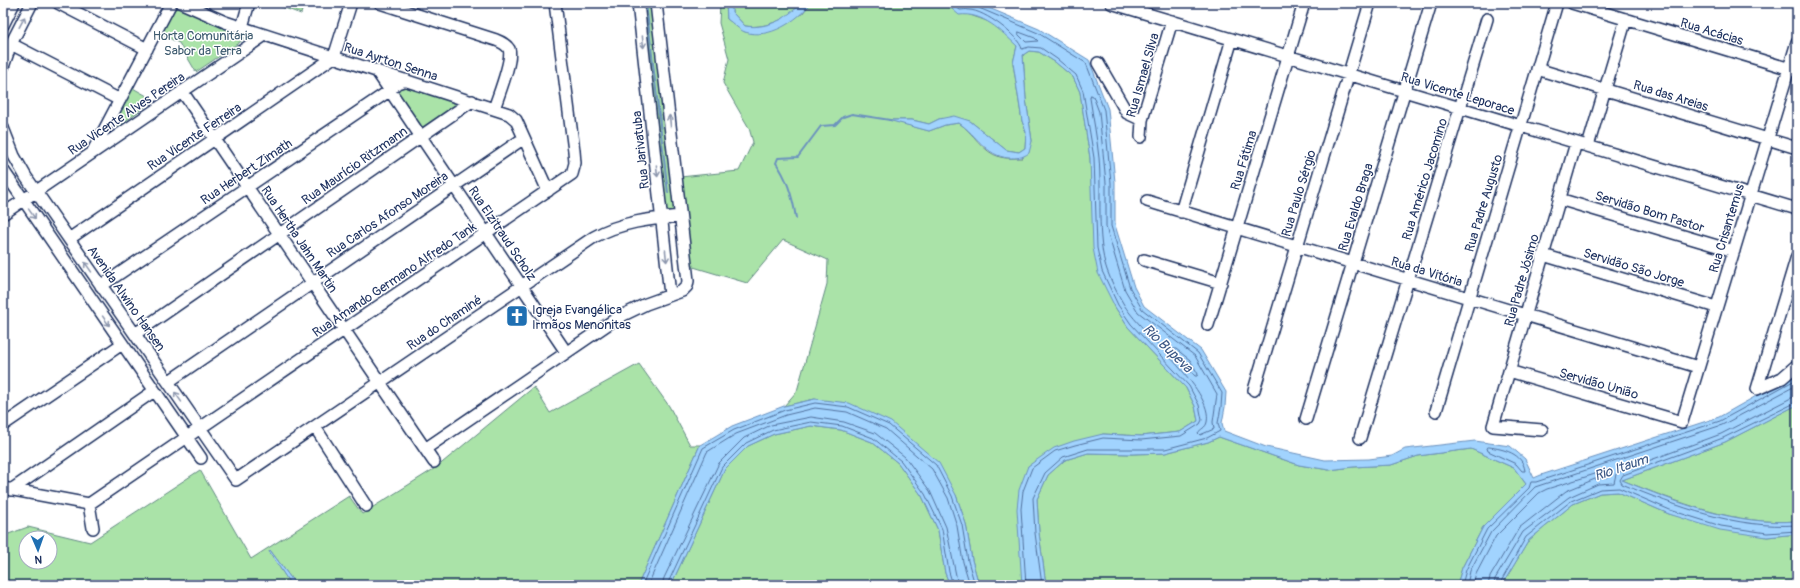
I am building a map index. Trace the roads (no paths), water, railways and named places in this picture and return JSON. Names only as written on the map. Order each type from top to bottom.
[{"type":"street","points":[[3,25],[14,3]]},
{"type":"street","points":[[3,67],[11,44],[32,3]]},
{"type":"street","points":[[58,3],[147,50]]},
{"type":"street","points":[[91,153],[171,3]]},
{"type":"street","name":"Rua Ayrton Senna","points":[[182,3],[216,18],[265,35],[472,101],[514,116],[548,191]]},
{"type":"street","points":[[242,27],[249,3]]},
{"type":"street","points":[[334,57],[350,3]]},
{"type":"street","points":[[380,3],[496,40],[506,45],[510,50],[509,62],[494,109]]},
{"type":"street","name":"Rua Amando Germano Alfredo Tank","points":[[89,504],[572,174],[575,163],[555,3]]},
{"type":"street","name":"Rua Jarivatuba","points":[[638,3],[670,295]]},
{"type":"street","points":[[425,449],[627,312],[685,289],[688,281],[656,3]]},
{"type":"street","name":"Rua Vicente Leporace","points":[[1111,3],[1797,209]]},
{"type":"street","name":"Rua Fátima","points":[[1208,325],[1304,3]]},
{"type":"street","name":"Rua Paulo Sérgio","points":[[1254,390],[1370,3]]},
{"type":"street","name":"Rua Evaldo Braga","points":[[1306,419],[1431,3]]},
{"type":"street","name":"Rua Padre Augusto","points":[[1436,412],[1557,3]]},
{"type":"street","name":"Rua Acácias","points":[[1572,3],[1793,70]]},
{"type":"street","name":"Rua Américo Jacomino","points":[[1360,438],[1486,19]]},
{"type":"street","points":[[1588,146],[1626,19]]},
{"type":"street","name":"Rua Ismael Silva","points":[[1141,138],[1142,120],[1172,21]]},
{"type":"street","name":"Rua Vicente Alves Pereira","points":[[3,214],[265,35]]},
{"type":"street","points":[[1181,212],[1232,39]]},
{"type":"street","name":"Rua Crisantemus","points":[[1682,422],[1767,139],[1793,70],[1797,42]]},
{"type":"street","points":[[11,44],[120,100]]},
{"type":"street","name":"Rua Vicente Ferreira","points":[[69,239],[334,57]]},
{"type":"street","points":[[1098,63],[1127,113],[1142,120]]},
{"type":"street","name":"Rua das Areias","points":[[1537,69],[1797,148]]},
{"type":"street","name":"Rua Elzitraud Scholz","points":[[376,70],[566,352]]},
{"type":"street","name":"Rua Herbert Zimath","points":[[102,286],[389,91],[396,83],[406,80]]},
{"type":"street","name":"Rua Hertha Jahn Martin","points":[[182,91],[434,462]]},
{"type":"street","name":"Rua Maurício Ritzmann","points":[[135,334],[472,101]]},
{"type":"street","points":[[108,123],[111,129],[122,133]]},
{"type":"street","name":"Avenida Alwino Hansen","points":[[3,128],[14,156],[36,191],[236,480]]},
{"type":"street","name":"Rua Carlos Afonso Moreira","points":[[168,382],[524,138]]},
{"type":"street","name":"Rua Padre Jósimo","points":[[1542,430],[1493,426],[1576,143]]},
{"type":"street","points":[[3,170],[201,458]]},
{"type":"street","name":"Servidão Bom Pastor","points":[[1559,198],[1734,251]]},
{"type":"street","name":"Rua da Vitória","points":[[1147,201],[1698,367]]},
{"type":"street","name":"Rua do Chaminé","points":[[236,480],[605,231],[629,222],[680,216]]},
{"type":"street","name":"Servidão São Jorge","points":[[1543,255],[1716,307]]},
{"type":"street","points":[[1797,256],[1794,277],[1757,389],[1782,378],[1797,365]]},
{"type":"street","points":[[1144,260],[1221,283]]},
{"type":"street","points":[[3,425],[122,344]]},
{"type":"street","name":"Servidão União","points":[[1509,370],[1682,422]]},
{"type":"street","points":[[6,487],[154,391]]},
{"type":"street","points":[[315,427],[366,506]]},
{"type":"street","points":[[6,487],[89,504],[93,528]]},
{"type":"water","points":[[726,3],[732,3],[732,12],[745,26],[755,27],[764,26],[782,19],[799,6],[811,3],[798,16],[782,27],[773,31],[754,34],[743,31],[727,19]]},
{"type":"water","points":[[945,3],[977,3],[1039,29],[1089,60],[1108,109],[1115,182],[1115,225],[1134,287],[1144,306],[1201,350],[1226,392],[1222,423],[1224,431],[1266,447],[1325,460],[1369,459],[1392,456],[1405,449],[1475,441],[1510,446],[1525,459],[1534,478],[1719,417],[1797,373],[1797,405],[1725,442],[1622,480],[1664,497],[1707,511],[1752,520],[1774,522],[1797,521],[1797,534],[1767,537],[1720,530],[1669,514],[1618,492],[1600,493],[1573,504],[1529,540],[1502,585],[1457,585],[1462,568],[1483,527],[1526,484],[1514,468],[1471,449],[1418,456],[1391,465],[1329,470],[1299,465],[1219,437],[1208,442],[1165,453],[1088,453],[1065,460],[1048,475],[1037,499],[1039,533],[1046,585],[1022,585],[1017,509],[1019,490],[1028,466],[1054,448],[1074,441],[1103,434],[1141,436],[1180,432],[1198,421],[1195,406],[1186,388],[1128,327],[1115,307],[1098,273],[1093,248],[1090,158],[1080,92],[1073,77],[1055,62],[1039,52],[1029,51],[1023,55],[1026,99],[1032,141],[1029,153],[1024,156],[1009,158],[994,153],[987,149],[959,123],[945,125],[929,131],[888,120],[912,120],[929,124],[939,119],[954,116],[970,121],[1006,150],[1019,152],[1025,148],[1026,132],[1022,121],[1013,63],[1017,46],[1005,34],[991,24],[976,16],[959,15]]},
{"type":"water","points":[[815,399],[849,403],[891,422],[939,463],[956,495],[966,524],[972,560],[979,585],[950,585],[945,573],[938,530],[922,496],[898,463],[872,442],[841,430],[811,426],[774,434],[748,446],[725,469],[671,585],[638,585],[700,445],[732,426],[784,406]]},
{"type":"water","points":[[270,550],[296,585],[291,585],[269,551]]},
{"type":"waterway","points":[[646,3],[668,193]]},
{"type":"waterway","points":[[796,218],[789,189],[784,176],[776,163],[778,158],[798,157],[821,126],[835,125],[843,117],[852,114],[890,120]]},
{"type":"place","name":"Igreja Evangélica Irmãos Menonitas","points":[[517,316]]},
{"type":"park label","name":"Horta Comunitária Sabor da Terra","points":[[203,42]]},
{"type":"water label","name":"Rio Bupeva","points":[[1168,348]]},
{"type":"water label","name":"Rio Itaum","points":[[1621,467]]}]
